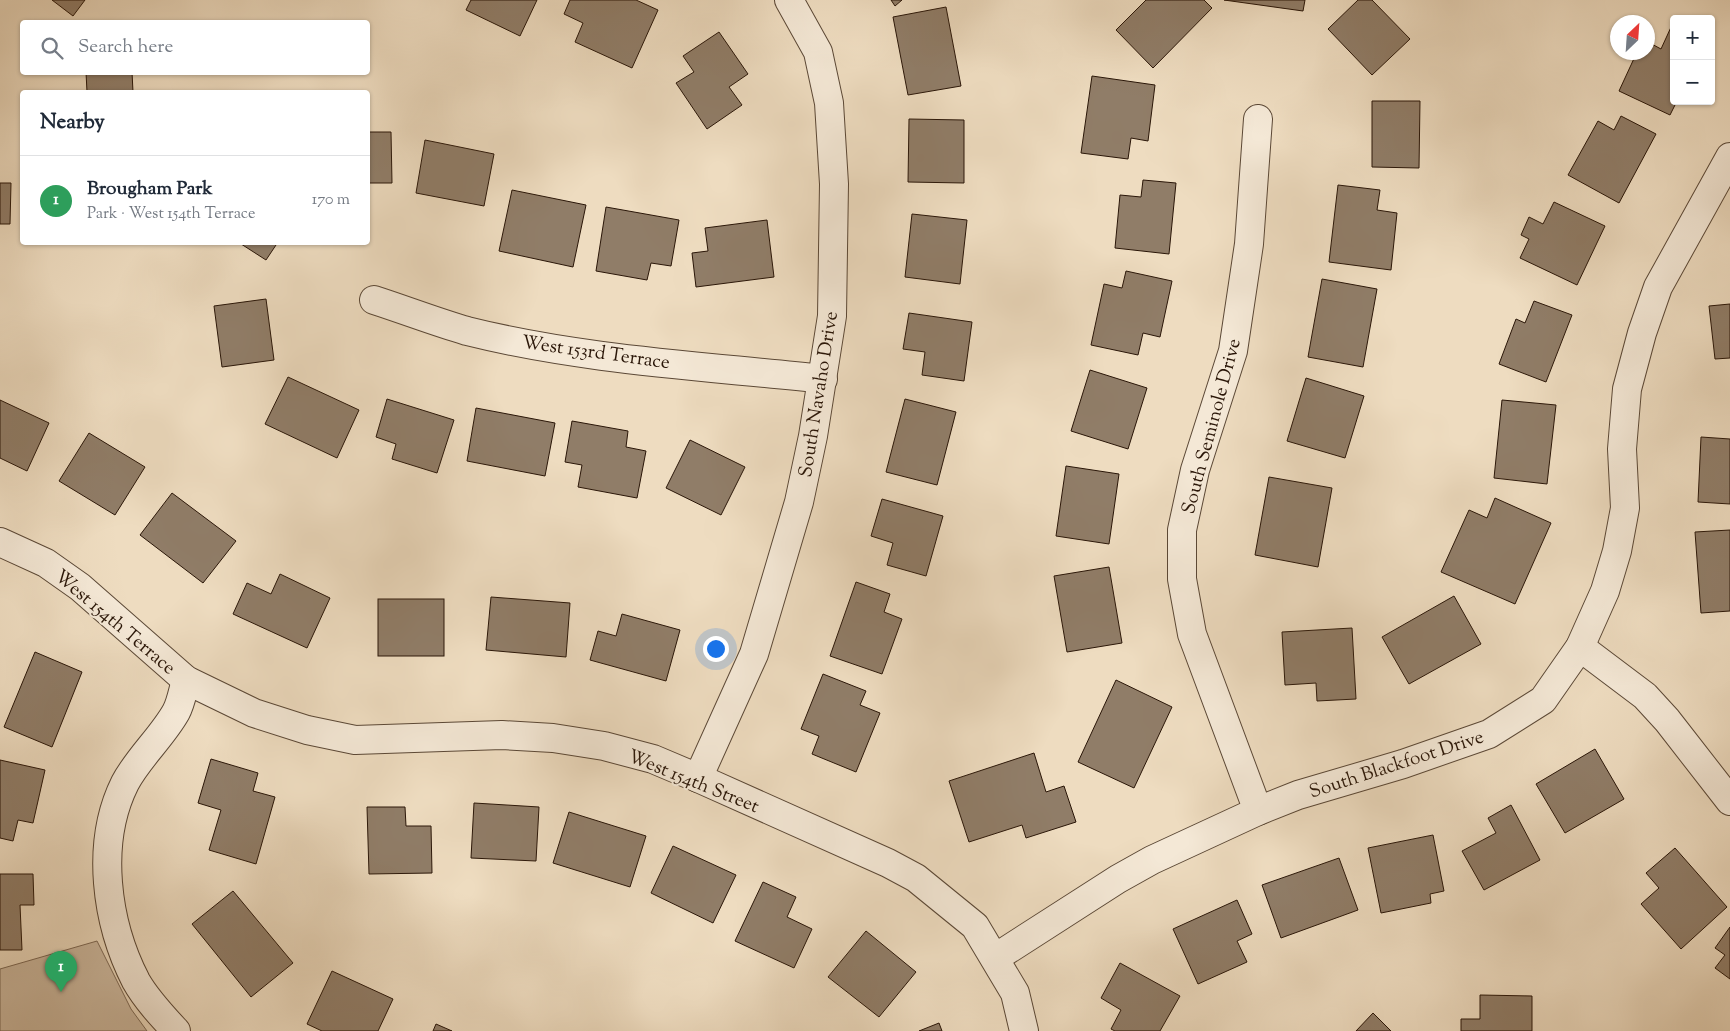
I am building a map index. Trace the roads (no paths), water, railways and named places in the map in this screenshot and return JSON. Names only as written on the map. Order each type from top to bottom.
[{"type":"street","name":"South Navaho Drive","points":[[698,778],[754,654],[799,502],[823,379],[832,316],[834,184],[829,103],[818,52],[789,0]]},
{"type":"street","name":"South Seminole Drive","points":[[1258,118],[1249,244],[1233,351],[1195,470],[1182,530],[1182,579],[1192,634],[1258,811]]},
{"type":"street","name":"South Blackfoot Drive","points":[[995,958],[1118,879],[1258,811],[1298,795],[1404,764],[1489,734],[1543,700],[1580,647],[1605,591],[1618,551],[1625,508],[1622,449],[1627,389],[1642,333],[1658,287],[1722,190],[1730,157]]},
{"type":"street","name":"West 153rd Terrace","points":[[374,300],[467,330],[534,344],[588,353],[823,379]]},
{"type":"street","name":"West 154th Terrace","points":[[9,546],[46,563],[80,587],[186,680],[176,711],[125,783],[113,819],[107,866],[110,906],[121,944],[137,982],[176,1031]]},
{"type":"street","points":[[1580,647],[1645,696],[1667,720],[1730,800]]},
{"type":"street","name":"West 154th Street","points":[[186,680],[254,713],[307,730],[355,740],[453,735],[553,738],[604,746],[653,760],[698,778],[888,863],[916,878],[975,926],[1015,993],[1024,1031]]},
{"type":"place","name":"Brougham Park","points":[[61,992]]}]
